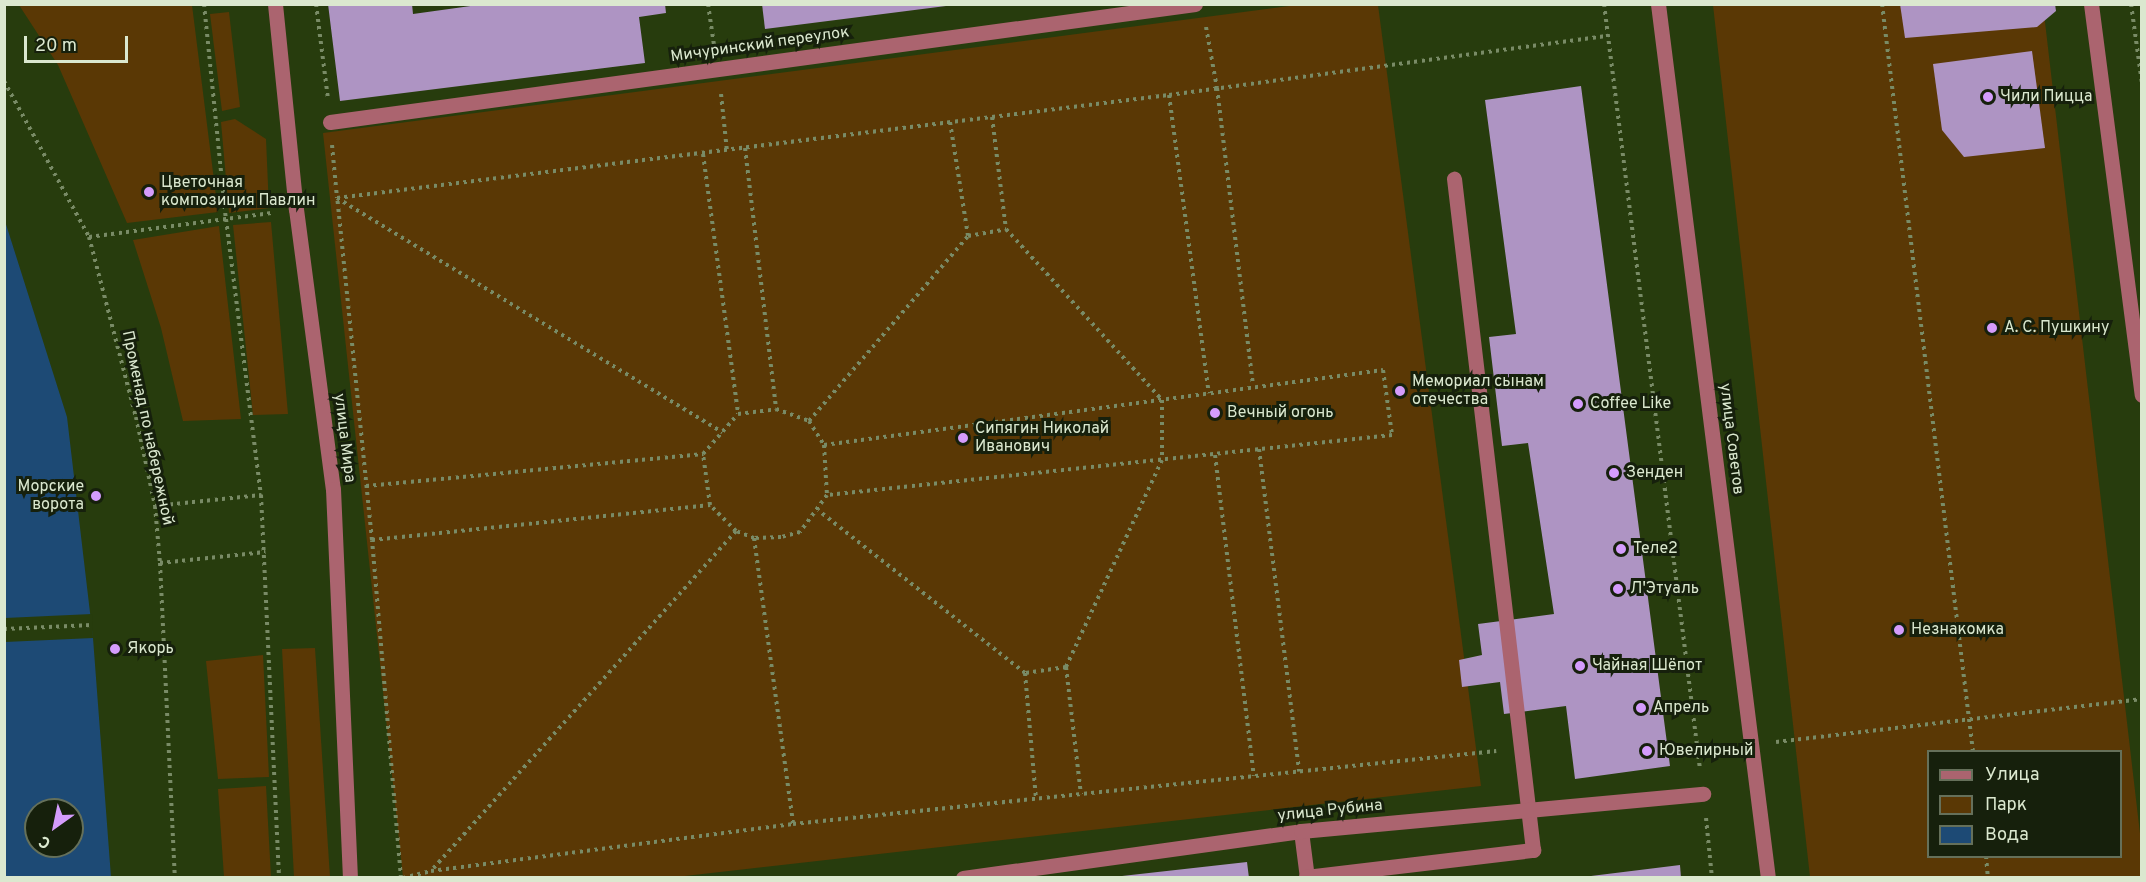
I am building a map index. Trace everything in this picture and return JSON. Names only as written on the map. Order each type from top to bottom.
[{"type":"street","name":"улица Мира","points":[[275,4],[296,209],[333,489],[350,878]]},
{"type":"street","name":"Мичуринский переулок","points":[[330,122],[1195,4]]},
{"type":"street","name":"улица Советов","points":[[1658,4],[1768,878]]},
{"type":"street","points":[[2091,4],[2142,395]]},
{"type":"street","points":[[1301,831],[1306,877],[1533,850],[1454,178]]},
{"type":"street","name":"улица Рубина","points":[[963,878],[1301,831],[1703,794]]},
{"type":"path","points":[[204,4],[226,219],[261,495],[279,878]]},
{"type":"path","points":[[316,4],[372,540],[402,878],[431,871],[794,824],[1521,748]]},
{"type":"path","points":[[1604,4],[1712,878]]},
{"type":"path","points":[[1882,4],[1973,750]]},
{"type":"path","points":[[2131,4],[2142,83]]},
{"type":"path","points":[[1206,26],[1217,88],[1253,386]]},
{"type":"path","points":[[337,198],[1169,95],[1608,36]]},
{"type":"path","name":"Променад по набережной","points":[[4,81],[89,237],[120,349],[155,506],[160,563],[175,878]]},
{"type":"path","points":[[1169,95],[1209,393]]},
{"type":"path","points":[[992,117],[1006,229],[1162,400],[1162,460],[1066,667],[1081,795]]},
{"type":"path","points":[[950,122],[968,236]]},
{"type":"path","points":[[745,148],[776,409]]},
{"type":"path","points":[[703,154],[738,414]]},
{"type":"path","points":[[337,198],[722,432]]},
{"type":"path","points":[[89,237],[296,209]]},
{"type":"path","points":[[809,421],[968,236],[1006,229]]},
{"type":"path","points":[[824,445],[1383,370],[1392,435],[827,495]]},
{"type":"path","points":[[366,486],[703,454],[738,414],[776,409],[809,421],[824,445],[827,495],[800,532],[781,537],[754,538],[736,531],[710,505],[703,454]]},
{"type":"path","points":[[1259,449],[1299,772]]},
{"type":"path","points":[[1215,455],[1254,776]]},
{"type":"path","points":[[155,506],[261,495]]},
{"type":"path","points":[[372,540],[710,505]]},
{"type":"path","points":[[818,510],[1025,673],[1066,667]]},
{"type":"path","points":[[431,871],[736,531]]},
{"type":"path","points":[[754,538],[794,824]]},
{"type":"path","points":[[160,563],[265,552]]},
{"type":"path","points":[[4,629],[92,625]]},
{"type":"path","points":[[1025,673],[1036,799]]},
{"type":"path","points":[[1698,751],[2142,699]]},
{"type":"path","points":[[1986,858],[1988,878]]},
{"type":"green space","points":[[19,5],[192,5],[218,212],[127,223],[58,65]]},
{"type":"green space","points":[[1297,5],[1378,5],[1481,786],[676,877],[403,877],[323,133]]},
{"type":"green space","points":[[1713,5],[2043,5],[2141,842],[2141,877],[1810,877]]},
{"type":"green space","points":[[229,12],[240,107],[222,111],[210,14]]},
{"type":"green space","points":[[235,119],[266,139],[269,208],[229,213],[221,122]]},
{"type":"green space","points":[[271,222],[288,414],[253,415],[233,225]]},
{"type":"green space","points":[[219,226],[241,419],[183,421],[161,328],[133,240]]},
{"type":"green space","points":[[315,648],[330,877],[294,877],[282,649]]},
{"type":"green space","points":[[263,655],[269,777],[218,779],[206,661]]},
{"type":"green space","points":[[266,786],[271,877],[224,877],[218,789]]},
{"type":"water","points":[[4,218],[67,417],[93,638],[111,877],[5,877]]},
{"type":"pier","points":[[92,614],[93,638],[5,642],[5,618]]},
{"type":"building","points":[[328,4],[412,4],[413,14],[485,4],[665,4],[666,13],[639,17],[645,63],[340,101]]},
{"type":"building","points":[[762,4],[946,4],[946,6],[765,29]]},
{"type":"building","points":[[1900,4],[2055,4],[2056,11],[2037,27],[1905,38]]},
{"type":"building","name":"Чили Пицца","points":[[2032,51],[2045,148],[1964,157],[1942,130],[1933,64]]},
{"type":"building","points":[[1581,86],[1670,766],[1575,779],[1566,706],[1504,714],[1500,682],[1462,687],[1459,660],[1482,655],[1478,624],[1554,614],[1528,443],[1502,446],[1489,337],[1516,334],[1485,100]]},
{"type":"building","points":[[1247,862],[1249,878],[1122,878],[1122,876]]},
{"type":"building","points":[[1680,865],[1681,878],[1591,878],[1591,876]]},
{"type":"place","name":"Чили Пицца","points":[[1988,97]]},
{"type":"place","name":"Цветочная композиция Павлин","points":[[149,192]]},
{"type":"place","name":"А. С. Пушкину","points":[[1992,328]]},
{"type":"place","name":"Мемориал сынам отечества","points":[[1400,391]]},
{"type":"place","name":"Coffee Like","points":[[1578,404]]},
{"type":"place","name":"Вечный огонь","points":[[1215,413]]},
{"type":"place","name":"Сипягин Николай Иванович","points":[[963,438]]},
{"type":"place","name":"Зенден","points":[[1614,473]]},
{"type":"place","name":"Морские ворота","points":[[96,496]]},
{"type":"place","name":"Теле2","points":[[1621,549]]},
{"type":"place","name":"Л'Этуаль","points":[[1618,589]]},
{"type":"place","name":"Незнакомка","points":[[1899,630]]},
{"type":"place","name":"Якорь","points":[[115,649]]},
{"type":"place","name":"Чайная Шёпот","points":[[1580,666]]},
{"type":"place","name":"Апрель","points":[[1641,708]]},
{"type":"place","name":"Ювелирный","points":[[1647,751]]}]
